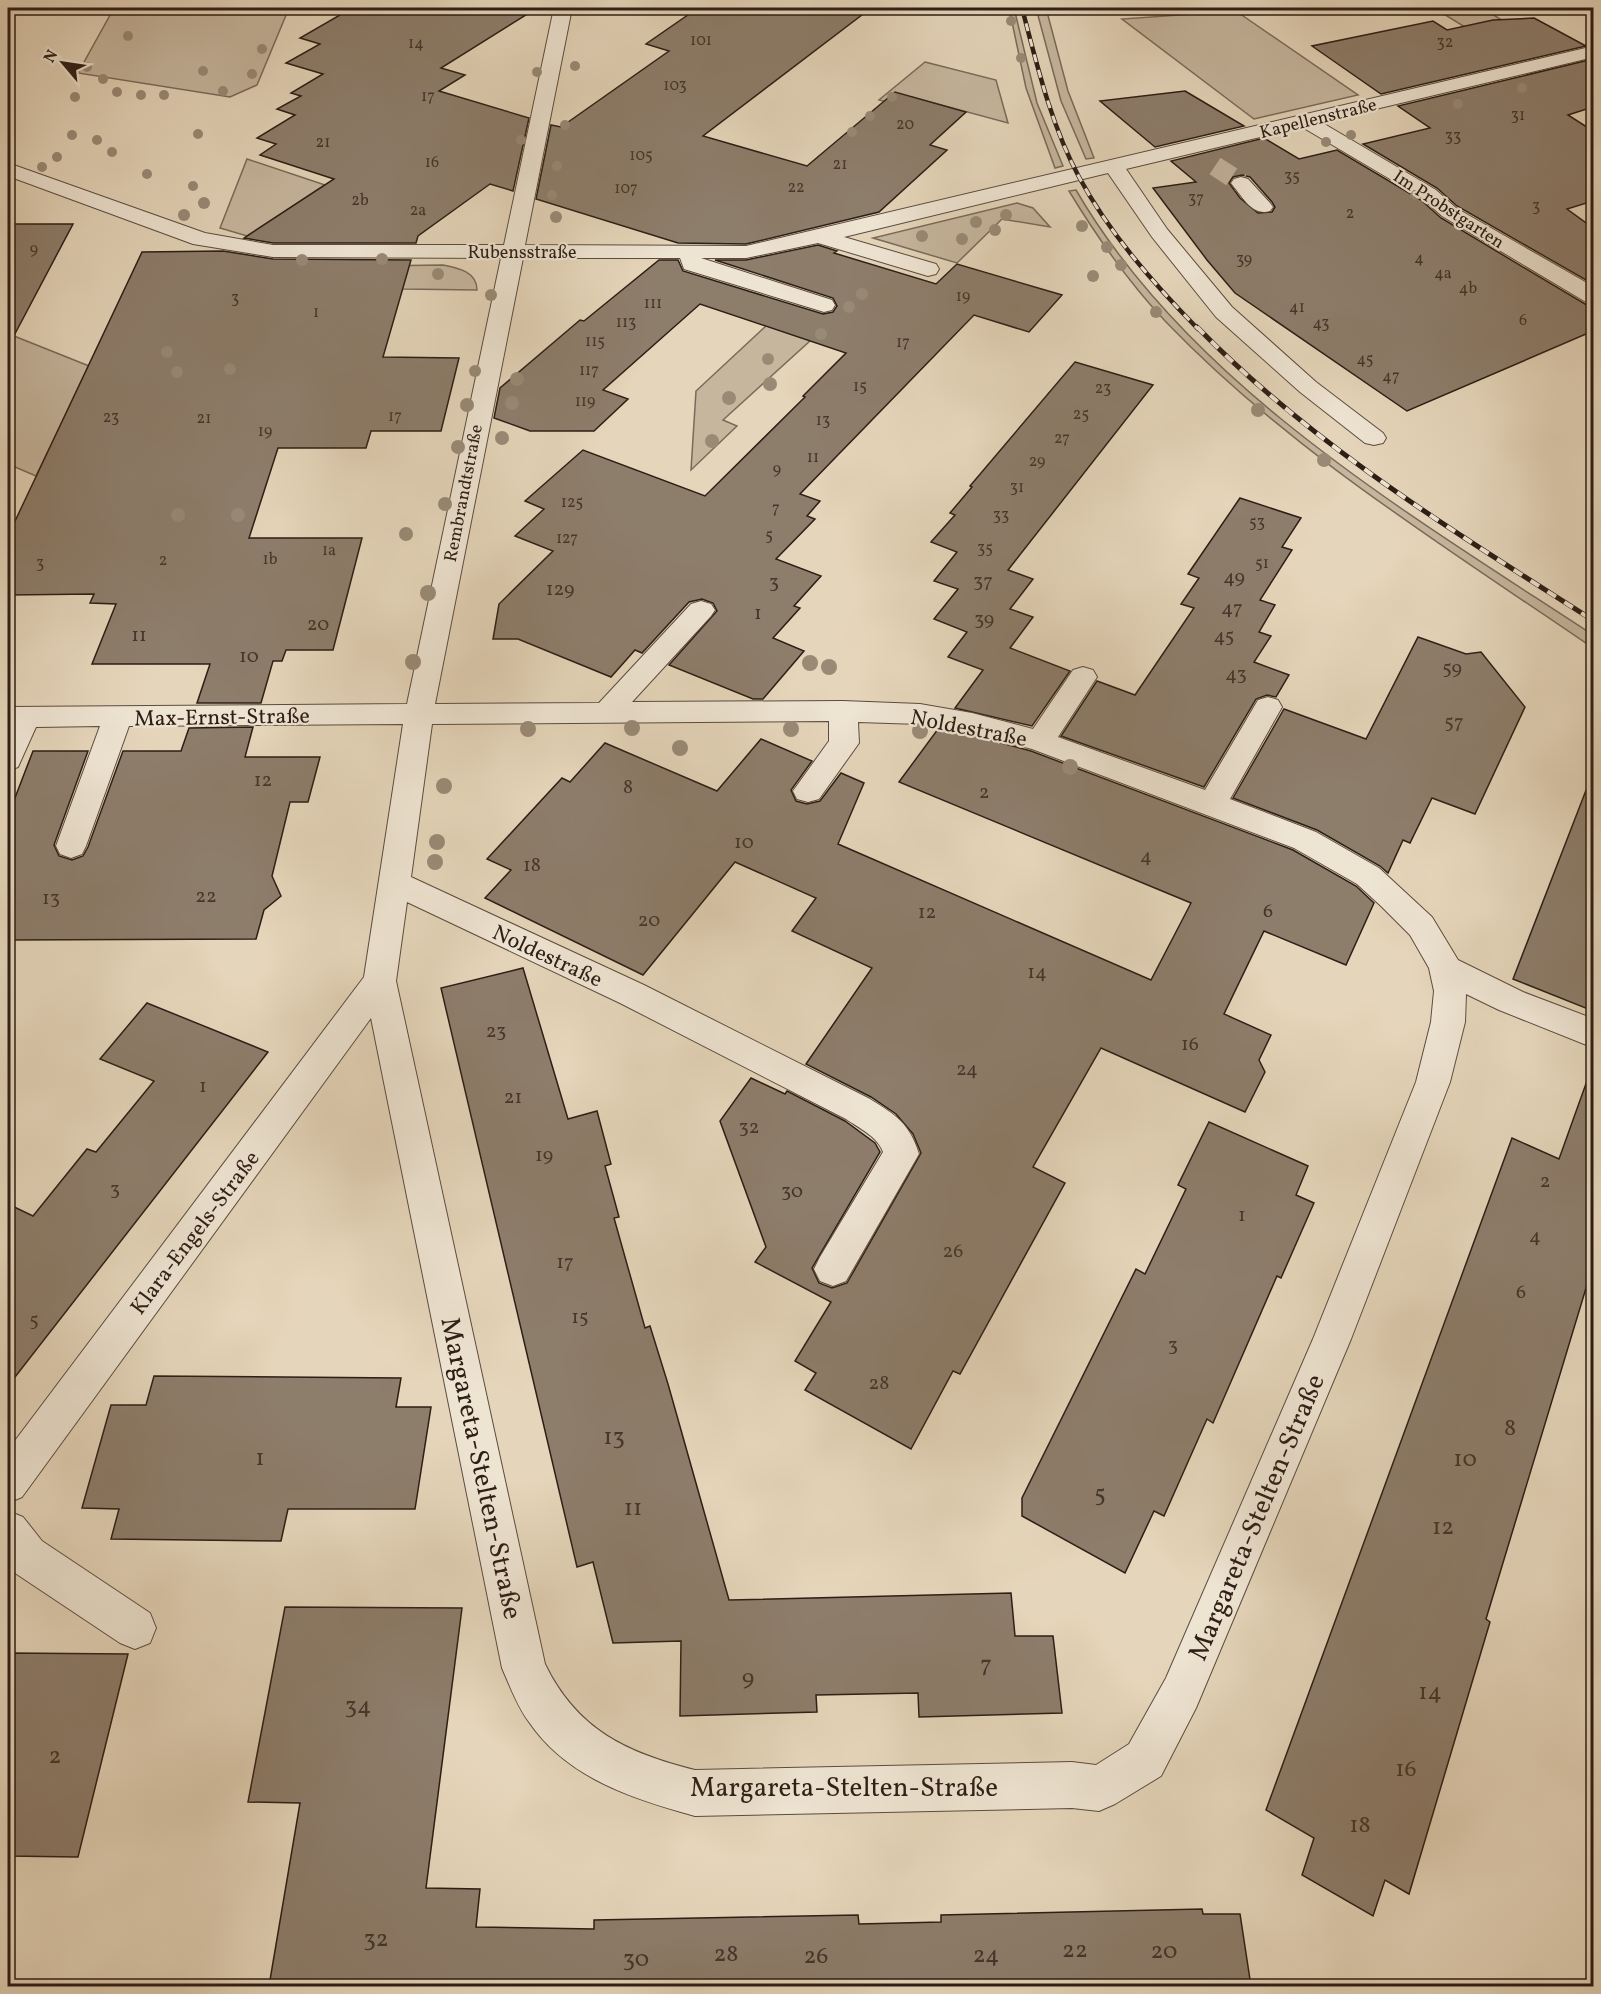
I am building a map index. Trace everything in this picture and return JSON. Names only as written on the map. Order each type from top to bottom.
[{"type":"street","name":"Rembrandtstraße","points":[[381,981],[419,714],[563,8]]},
{"type":"street","name":"Kapellenstraße","points":[[1042,182],[1186,151],[1593,51]]},
{"type":"street","name":"Im Probstgarten","points":[[1305,121],[1422,189],[1449,212],[1593,297]]},
{"type":"street","points":[[1186,151],[1206,161]]},
{"type":"street","points":[[1114,167],[1159,233],[1224,312],[1308,387],[1374,438]]},
{"type":"street","name":"Rubensstraße","points":[[8,169],[201,239],[273,251],[746,252],[820,237],[1042,182]]},
{"type":"street","points":[[1241,183],[1263,207]]},
{"type":"street","points":[[820,237],[928,269]]},
{"type":"street","points":[[688,253],[692,264],[824,305]]},
{"type":"street","points":[[605,714],[701,610]]},
{"type":"street","points":[[1040,741],[1083,677]]},
{"type":"street","points":[[1212,804],[1268,707]]},
{"type":"street","points":[[808,791],[844,743],[843,711]]},
{"type":"street","name":"Noldestraße","points":[[419,714],[843,711],[920,714],[972,723],[1040,741],[1305,840],[1368,876],[1421,926],[1446,968],[1450,991],[1448,1022],[1433,1082],[1404,1157]]},
{"type":"street","name":"Max-Ernst-Straße","points":[[8,760],[16,717],[419,714]]},
{"type":"street","points":[[71,846],[118,716]]},
{"type":"street","name":"Noldestraße","points":[[395,883],[732,1044],[858,1109],[882,1125],[897,1140],[902,1154],[833,1269]]},
{"type":"street","points":[[1446,968],[1511,1001],[1593,1034]]},
{"type":"street","name":"Margareta-Stelten-Straße","points":[[381,981],[524,1668],[545,1708],[586,1751],[649,1782],[695,1793],[1060,1785],[1099,1788],[1145,1760],[1181,1693],[1332,1339],[1404,1157]]},
{"type":"street","name":"Klara-Engels-Straße","points":[[8,1483],[381,981]]},
{"type":"street","points":[[8,1532],[27,1556],[135,1628]]},
{"type":"shaded area","points":[[114,8],[289,8],[257,85],[230,97],[78,73]]},
{"type":"shaded area","points":[[1009,8],[1014,8],[1037,103],[1063,166],[1055,168],[1026,88]]},
{"type":"shaded area","points":[[1036,8],[1046,8],[1068,91],[1094,158],[1086,159],[1061,101]]},
{"type":"shaded area","points":[[1434,8],[1482,8],[1550,49],[1515,58]]},
{"type":"shaded area","points":[[1236,11],[1358,95],[1254,119],[1122,19]]},
{"type":"shaded area","points":[[925,62],[996,80],[1008,123],[912,97],[901,106],[879,100]]},
{"type":"shaded area","points":[[247,159],[325,185],[247,236],[220,228]]},
{"type":"shaded area","points":[[1076,190],[1123,260],[1179,325],[1241,385],[1308,440],[1378,492],[1593,635],[1593,648],[1371,496],[1265,414],[1214,369],[1166,322],[1126,276],[1069,191]]},
{"type":"shaded area","points":[[1017,203],[1033,208],[1050,227],[1002,219],[957,263],[873,238]]},
{"type":"shaded area","points":[[443,265],[465,271],[474,278],[477,290],[402,289],[373,266]]},
{"type":"shaded area","points":[[767,325],[811,340],[723,420],[737,426],[691,470],[696,391]]},
{"type":"shaded area","points":[[14,336],[89,366],[36,476],[8,464],[8,347]]},
{"type":"building","points":[[352,8],[537,8],[441,68],[465,75],[439,91],[529,118],[513,191],[490,184],[418,236],[416,243],[273,243],[244,238],[334,179],[260,155],[276,144],[257,138],[295,115],[277,109],[301,96],[291,93],[323,74],[286,63],[320,44],[300,38]]},
{"type":"building","points":[[698,8],[871,8],[703,136],[807,166],[895,92],[966,112],[930,145],[947,150],[879,212],[746,244],[678,243],[536,199],[551,125],[561,127],[669,51],[646,44]]},
{"type":"building","points":[[1534,18],[1586,46],[1381,94],[1312,46],[1433,21],[1447,30],[1493,20]]},
{"type":"building","points":[[1593,59],[1593,107],[1568,115],[1593,131],[1593,201],[1567,209],[1593,228],[1593,284],[1457,206],[1437,188],[1363,144],[1430,128],[1398,106]]},
{"type":"building","points":[[1185,91],[1244,126],[1155,147],[1100,101]]},
{"type":"building","points":[[1264,138],[1299,159],[1337,150],[1421,200],[1441,218],[1585,304],[1593,306],[1593,331],[1407,411],[1235,293],[1153,188],[1196,182],[1171,161]],"holes":[[[1242,175],[1250,177],[1272,202],[1275,207],[1272,212],[1258,213],[1240,198],[1229,183],[1233,177]]]},
{"type":"building","points":[[8,224],[73,224],[8,347]]},
{"type":"building","points":[[818,245],[837,251],[834,253],[936,284],[957,264],[1062,295],[1029,332],[974,315],[800,494],[820,501],[807,516],[815,519],[776,559],[821,576],[794,606],[800,608],[773,638],[804,651],[763,699],[753,699],[669,665],[717,611],[713,603],[702,599],[689,602],[642,653],[635,650],[611,677],[518,639],[493,639],[499,604],[553,551],[515,536],[544,509],[525,501],[583,450],[705,496],[846,353],[700,304],[603,390],[628,399],[594,431],[530,431],[494,418],[500,388],[580,320],[584,321],[659,260],[678,260],[683,271],[823,314],[833,312],[837,306],[833,298],[715,260],[746,260]]},
{"type":"building","points":[[223,251],[273,259],[411,260],[383,357],[459,358],[441,431],[371,431],[366,448],[278,448],[249,538],[362,538],[333,650],[286,650],[282,661],[273,661],[261,703],[197,703],[210,664],[92,664],[116,604],[90,603],[94,594],[8,595],[8,536],[142,252]]},
{"type":"building","points":[[1075,362],[1153,385],[1008,570],[1033,579],[1010,609],[1033,617],[1010,648],[1070,671],[1032,726],[955,708],[983,670],[948,657],[967,632],[934,619],[958,589],[934,581],[957,552],[931,542],[955,515],[950,513],[972,487],[970,486]]},
{"type":"building","points":[[1240,498],[1301,518],[1282,547],[1292,550],[1260,600],[1275,605],[1259,632],[1271,636],[1254,662],[1289,675],[1276,697],[1267,695],[1256,699],[1204,787],[1061,736],[1097,681],[1135,695],[1194,608],[1181,604],[1199,578],[1188,574]]},
{"type":"building","points":[[1418,637],[1466,654],[1481,652],[1525,707],[1475,814],[1432,798],[1410,843],[1403,840],[1388,873],[1380,866],[1317,830],[1233,798],[1284,709],[1366,739]]},
{"type":"building","points":[[253,727],[245,757],[320,757],[308,802],[290,802],[272,876],[281,896],[264,910],[256,939],[8,940],[8,816],[33,751],[88,751],[54,845],[59,856],[72,860],[83,856],[88,847],[123,751],[181,751],[189,728]]},
{"type":"building","points":[[938,729],[972,735],[1031,751],[1293,850],[1356,886],[1374,903],[1346,965],[1264,931],[1224,1014],[1271,1035],[1259,1060],[1265,1072],[1245,1112],[1101,1048],[1033,1167],[1065,1183],[960,1374],[953,1371],[911,1449],[805,1390],[816,1373],[795,1361],[831,1302],[755,1262],[766,1247],[720,1121],[751,1078],[785,1094],[787,1091],[845,1121],[875,1143],[880,1152],[812,1268],[819,1283],[832,1288],[847,1283],[921,1153],[913,1134],[896,1114],[871,1097],[806,1064],[872,968],[792,931],[816,898],[735,862],[643,975],[485,898],[511,870],[487,859],[562,778],[570,782],[605,743],[717,791],[761,739],[812,761],[791,790],[796,801],[807,804],[820,801],[841,773],[864,783],[838,844],[1151,980],[1191,903],[899,782]]},
{"type":"building","points":[[1590,780],[1593,781],[1593,1011],[1513,979]]},
{"type":"building","points":[[523,968],[568,1119],[597,1111],[611,1164],[605,1166],[619,1217],[614,1218],[645,1328],[650,1326],[668,1384],[729,1600],[1011,1593],[1015,1636],[1053,1636],[1062,1713],[919,1717],[918,1693],[816,1695],[817,1712],[680,1716],[681,1641],[613,1643],[593,1562],[577,1567],[441,988]]},
{"type":"building","points":[[147,1003],[268,1052],[8,1386],[8,1204],[33,1216],[87,1149],[96,1152],[154,1081],[100,1059]]},
{"type":"building","points":[[1588,1078],[1593,1079],[1593,1265],[1486,1619],[1490,1622],[1409,1894],[1385,1880],[1373,1916],[1302,1875],[1314,1838],[1266,1810],[1512,1138],[1559,1159]]},
{"type":"building","points":[[1209,1122],[1308,1166],[1296,1195],[1314,1203],[1281,1278],[1277,1276],[1213,1423],[1207,1419],[1164,1516],[1154,1511],[1125,1573],[1022,1516],[1022,1498],[1136,1269],[1145,1274],[1186,1189],[1178,1185]]},
{"type":"building","points":[[154,1376],[401,1378],[396,1407],[431,1407],[415,1509],[288,1509],[281,1541],[111,1539],[119,1509],[82,1508],[111,1405],[146,1405]]},
{"type":"building","points":[[285,1607],[462,1608],[426,1888],[480,1889],[476,1927],[594,1929],[594,1920],[858,1915],[859,1924],[941,1922],[941,1915],[1202,1909],[1203,1914],[1240,1914],[1251,1986],[269,1986],[300,1803],[248,1802]]},
{"type":"building","points":[[8,1653],[128,1654],[78,1857],[8,1856]]},
{"type":"tunnel","points":[[1215,166],[1241,183]]},
{"type":"railway","points":[[1022,8],[1039,73],[1060,137],[1079,177],[1118,238],[1198,329]]},
{"type":"railway","points":[[1197,327],[1288,411],[1337,449],[1438,520],[1594,621]]}]
